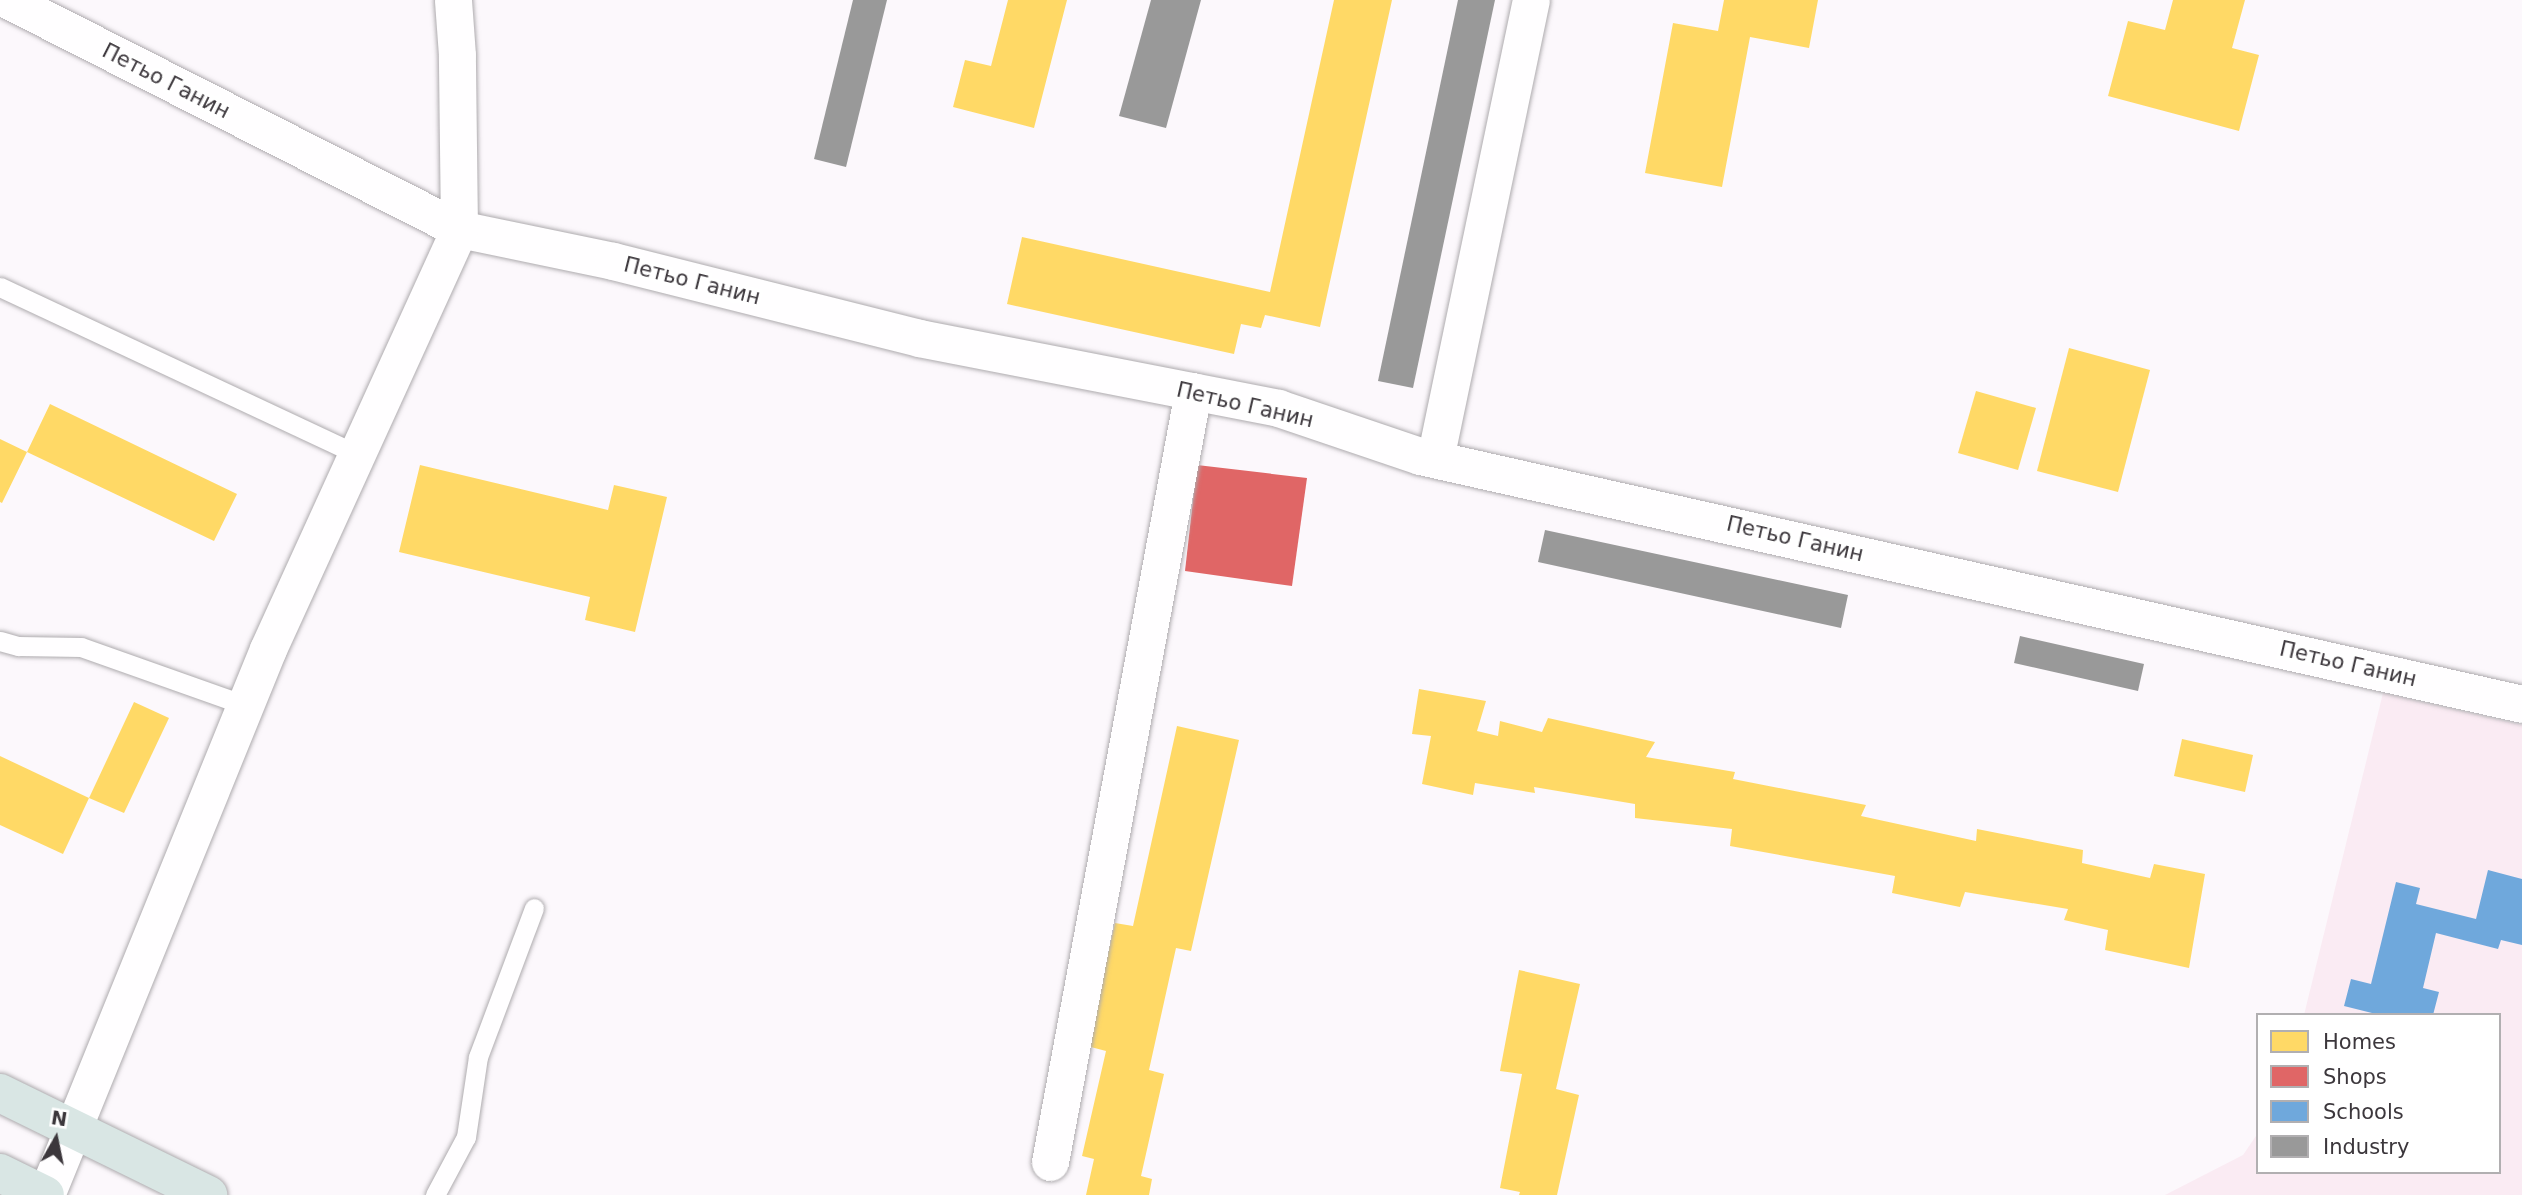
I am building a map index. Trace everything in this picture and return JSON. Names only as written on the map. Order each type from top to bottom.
[{"type":"main road","points":[[0,1093],[208,1195]]},
{"type":"main road","points":[[0,1173],[45,1195]]},
{"type":"street","name":"Петьо Ганин","points":[[8,0],[459,229],[613,261],[919,338],[1278,408],[1435,459],[2522,704]]},
{"type":"street","points":[[45,1195],[245,705],[459,229],[457,55],[453,0]]},
{"type":"street","points":[[1435,459],[1531,0]]},
{"type":"street","points":[[1050,1163],[1193,391]]},
{"type":"lane","points":[[0,287],[356,454]]},
{"type":"lane","points":[[0,641],[18,646],[81,647],[245,705]]},
{"type":"lane","points":[[435,1195],[466,1138],[478,1057],[534,908]]},
{"type":"shaded area","points":[[2383,693],[2522,725],[2522,1195],[2165,1195],[2243,1155],[2256,1136],[2256,1174],[2501,1174],[2501,1013],[2304,1013]]},
{"type":"building: Homes","points":[[1008,0],[1067,0],[1034,128],[953,107],[965,60],[991,66]]},
{"type":"building: Homes","points":[[1334,0],[1392,0],[1320,327],[1265,315],[1261,328],[1241,324],[1234,354],[1007,304],[1022,237],[1270,292]]},
{"type":"building: Homes","points":[[1724,0],[1818,0],[1809,48],[1750,37],[1722,187],[1645,173],[1673,23],[1718,31]]},
{"type":"building: Homes","points":[[2173,0],[2245,0],[2232,48],[2259,55],[2239,131],[2108,96],[2128,21],[2165,30]]},
{"type":"building: Homes","points":[[2069,348],[2150,370],[2118,492],[2037,471]]},
{"type":"building: Homes","points":[[1976,391],[2036,408],[2018,470],[1958,453]]},
{"type":"building: Homes","points":[[50,404],[237,494],[214,541],[27,452]]},
{"type":"building: Homes","points":[[0,439],[27,452],[2,503],[0,502]]},
{"type":"building: Homes","points":[[420,465],[608,510],[614,485],[667,497],[635,632],[585,620],[590,597],[399,552]]},
{"type":"building: Homes","points":[[1419,689],[1486,701],[1477,731],[1498,736],[1500,721],[1542,732],[1548,718],[1655,742],[1646,757],[1735,772],[1733,779],[1866,805],[1861,816],[1976,841],[1977,829],[2083,850],[2082,863],[2150,878],[2154,864],[2205,874],[2189,968],[2105,950],[2108,930],[2064,920],[2068,909],[1965,892],[1960,907],[1892,893],[1895,876],[1730,846],[1732,829],[1635,818],[1635,804],[1534,787],[1535,793],[1475,783],[1473,795],[1422,784],[1431,736],[1412,734]]},
{"type":"building: Homes","points":[[134,702],[169,718],[124,813],[89,798]]},
{"type":"building: Homes","points":[[1177,726],[1239,740],[1191,951],[1176,948],[1149,1070],[1164,1074],[1141,1176],[1152,1179],[1149,1195],[1086,1195],[1094,1159],[1082,1156],[1106,1051],[1087,1046],[1115,923],[1133,926]]},
{"type":"building: Homes","points":[[2182,739],[2253,755],[2245,792],[2174,776]]},
{"type":"building: Homes","points":[[0,756],[89,798],[63,854],[0,825]]},
{"type":"building: Homes","points":[[1519,970],[1580,984],[1556,1089],[1579,1095],[1557,1195],[1519,1195],[1520,1192],[1500,1188],[1522,1074],[1500,1071]]},
{"type":"building: Shops","points":[[1197,465],[1307,478],[1292,586],[1185,571]]},
{"type":"building: Schools","points":[[2488,870],[2522,879],[2522,945],[2501,940],[2498,949],[2436,933],[2423,988],[2439,992],[2434,1013],[2372,1013],[2344,1006],[2351,979],[2371,984],[2396,882],[2420,888],[2416,904],[2476,919]]},
{"type":"building: Industry","points":[[853,0],[887,0],[846,167],[814,159]]},
{"type":"building: Industry","points":[[1151,0],[1201,0],[1166,128],[1119,116]]},
{"type":"building: Industry","points":[[1458,0],[1495,0],[1413,388],[1378,381]]},
{"type":"building: Industry","points":[[1545,530],[1848,595],[1841,628],[1538,562]]},
{"type":"building: Industry","points":[[2020,636],[2144,664],[2138,691],[2014,663]]}]
